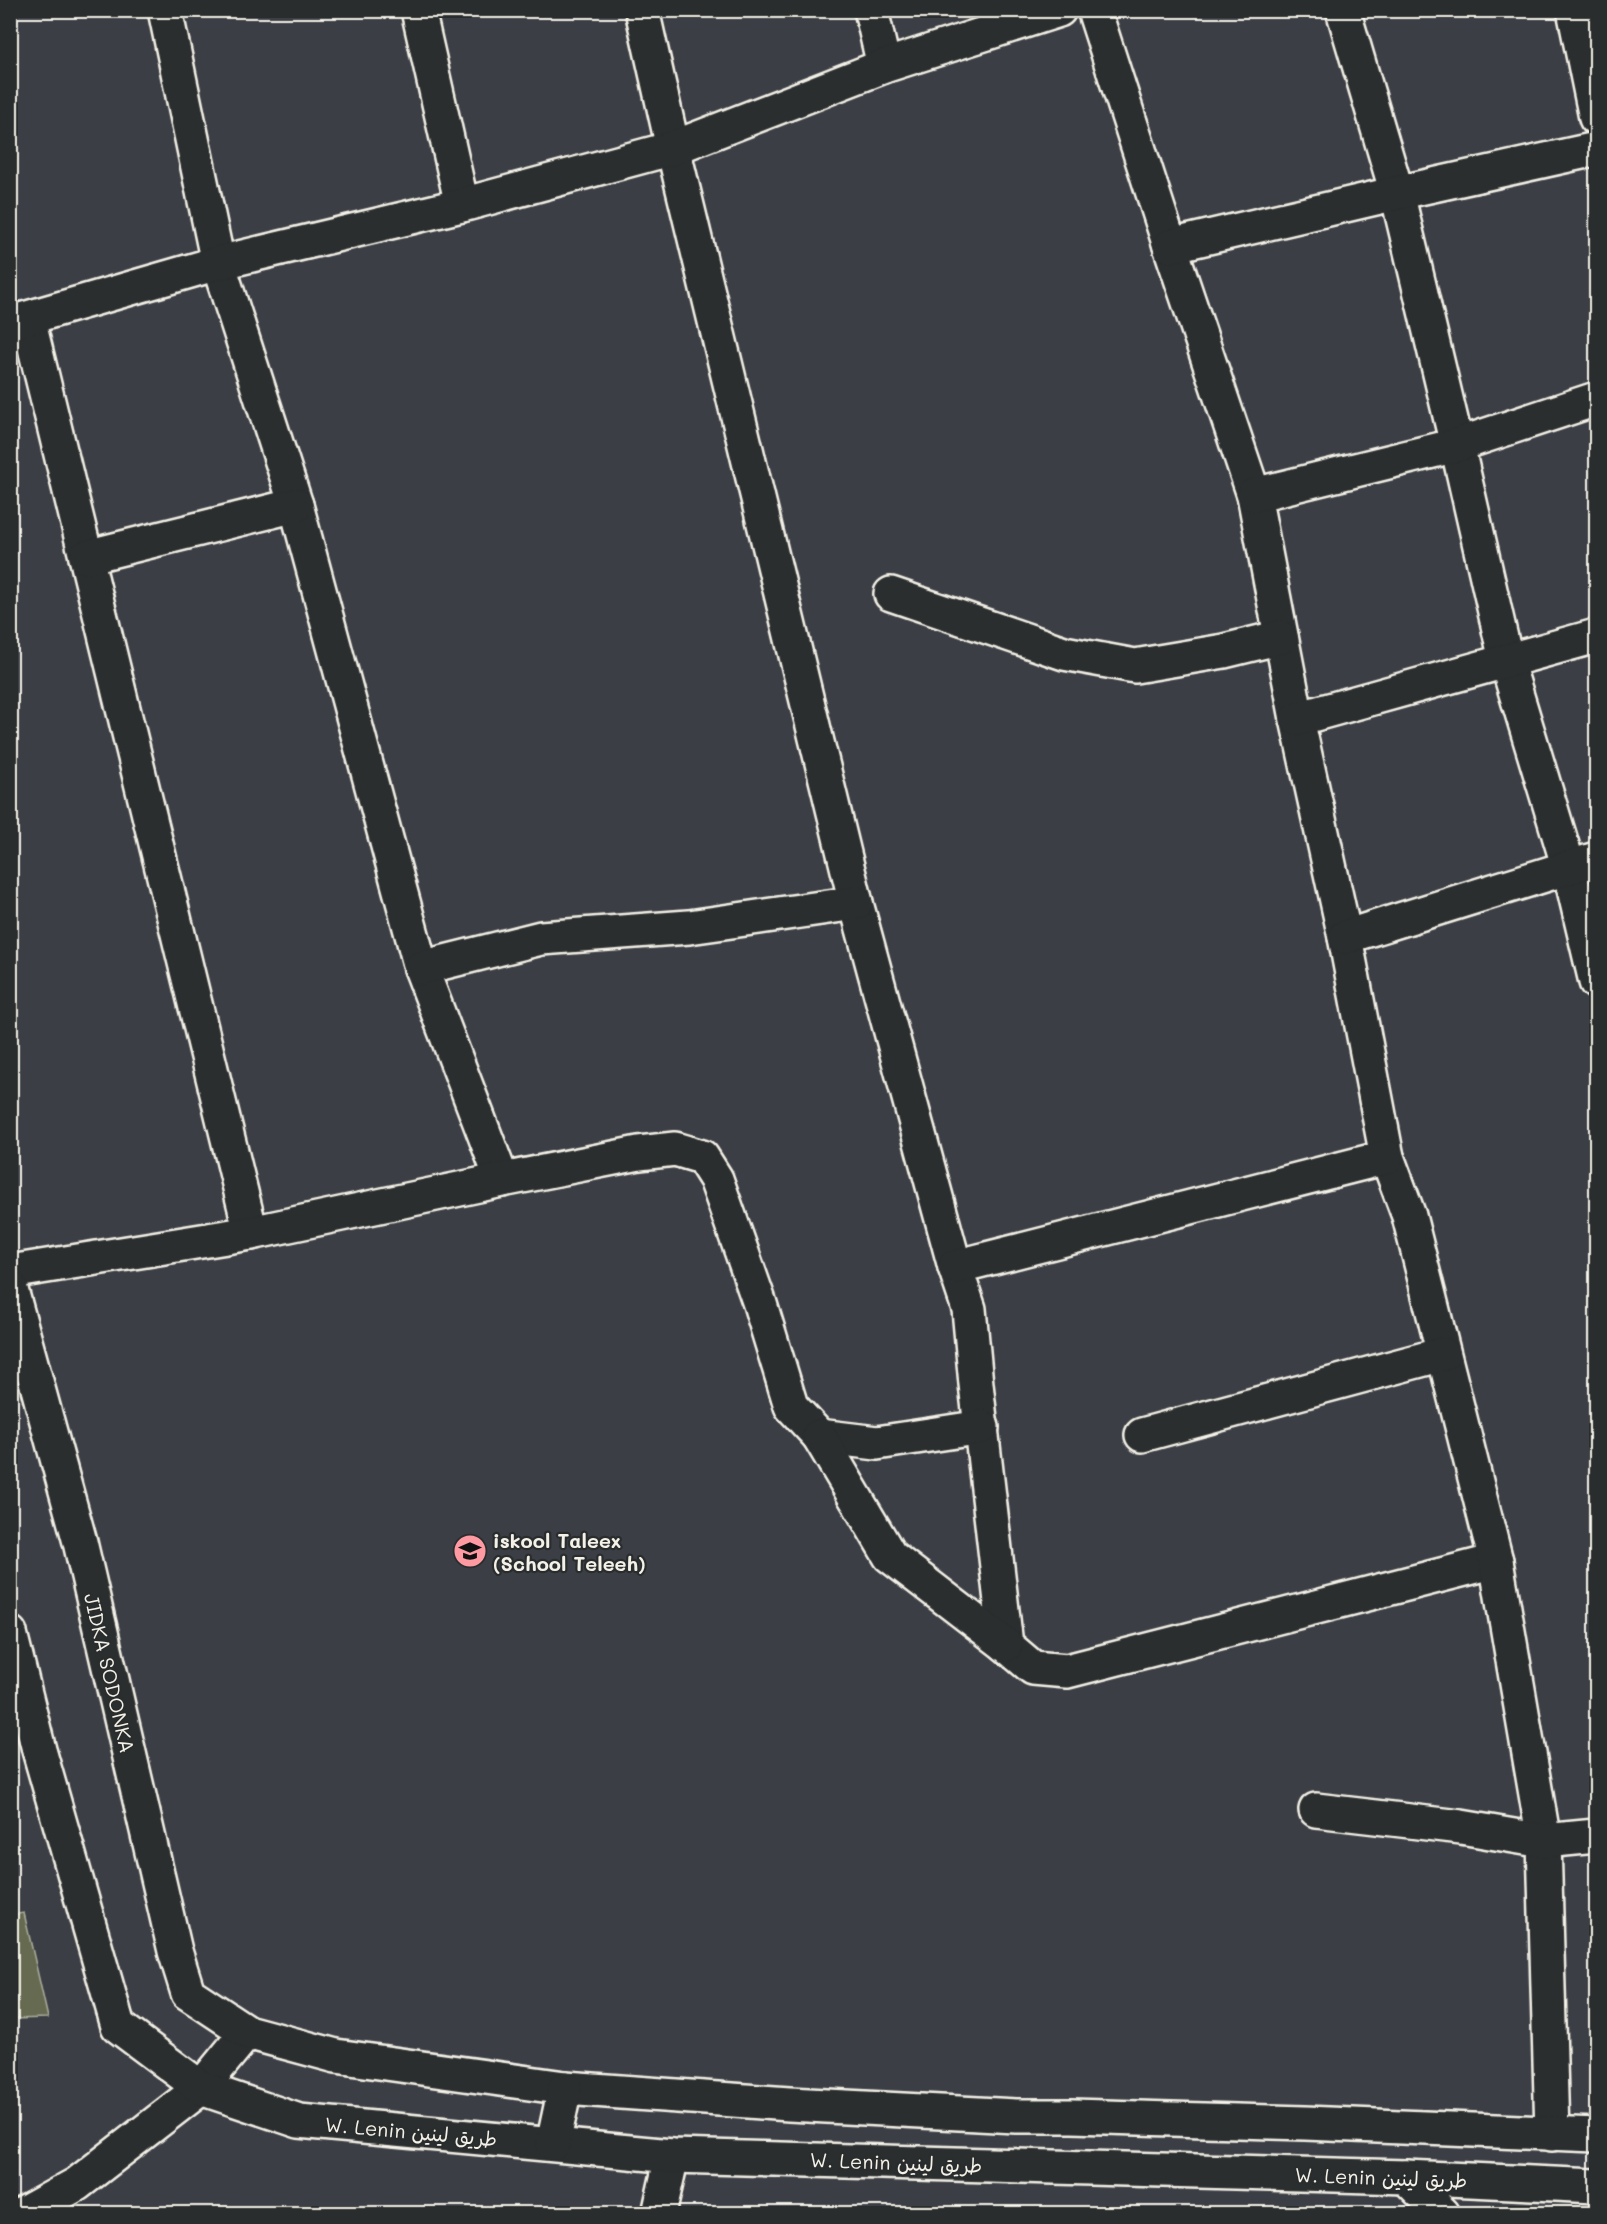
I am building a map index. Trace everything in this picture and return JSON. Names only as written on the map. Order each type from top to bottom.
[{"type":"street","points":[[165,10],[218,263],[296,505],[421,968],[502,1180]]},
{"type":"street","points":[[418,10],[462,205]]},
{"type":"street","points":[[642,10],[673,148],[856,903],[955,1267],[969,1309],[1006,1645]]},
{"type":"street","points":[[871,10],[884,66]]},
{"type":"street","points":[[251,1233],[86,557],[19,321],[218,263],[462,205],[673,148],[884,66],[1059,10]]},
{"type":"street","points":[[1094,10],[1254,495],[1297,719],[1345,937],[1387,1157],[1410,1216],[1496,1561],[1544,1841],[1552,2134]]},
{"type":"street","points":[[1343,10],[1397,193],[1506,660],[1582,864],[1596,982]]},
{"type":"street","points":[[1574,10],[1596,118]]},
{"type":"street","points":[[1170,246],[1596,149]]},
{"type":"street","points":[[1254,495],[1457,445],[1596,399]]},
{"type":"street","points":[[86,557],[296,505]]},
{"type":"street","points":[[891,594],[1064,653],[1135,666],[1224,651],[1281,637]]},
{"type":"street","points":[[1297,719],[1596,636]]},
{"type":"street","points":[[1345,937],[1582,864]]},
{"type":"street","points":[[421,968],[541,938],[689,927],[856,903]]},
{"type":"street","points":[[10,1272],[251,1233],[502,1180],[639,1153],[675,1149],[702,1157],[716,1179],[760,1304],[790,1406],[819,1436],[890,1557],[1033,1668],[1066,1671],[1496,1561]]},
{"type":"street","points":[[955,1267],[1387,1157]]},
{"type":"street","name":"JIDKA SODONKA","points":[[10,1286],[80,1542],[175,1951],[188,1993],[247,2032]]},
{"type":"street","points":[[1142,1435],[1443,1354]]},
{"type":"street","points":[[819,1436],[877,1443],[982,1427]]},
{"type":"street","points":[[10,1633],[39,1750],[118,2026],[201,2088]]},
{"type":"street","points":[[1316,1810],[1461,1827],[1544,1841],[1596,1836]]},
{"type":"street","points":[[23,2214],[77,2184],[201,2088],[247,2032],[336,2056],[565,2088],[789,2104],[1016,2116],[1305,2123],[1596,2135]]},
{"type":"street","name":"W. Lenin طريق لينين","points":[[201,2088],[299,2121],[672,2156],[1406,2177],[1596,2186]]},
{"type":"street","points":[[553,2144],[565,2088]]},
{"type":"street","points":[[659,2214],[672,2156]]},
{"type":"street","points":[[1406,2177],[1443,2214]]},
{"type":"green space","points":[[24,1913],[48,2018],[11,2019],[11,1915]]},
{"type":"place","name":"iskool Taleex (School Teleeh)","points":[[470,1551]]}]
